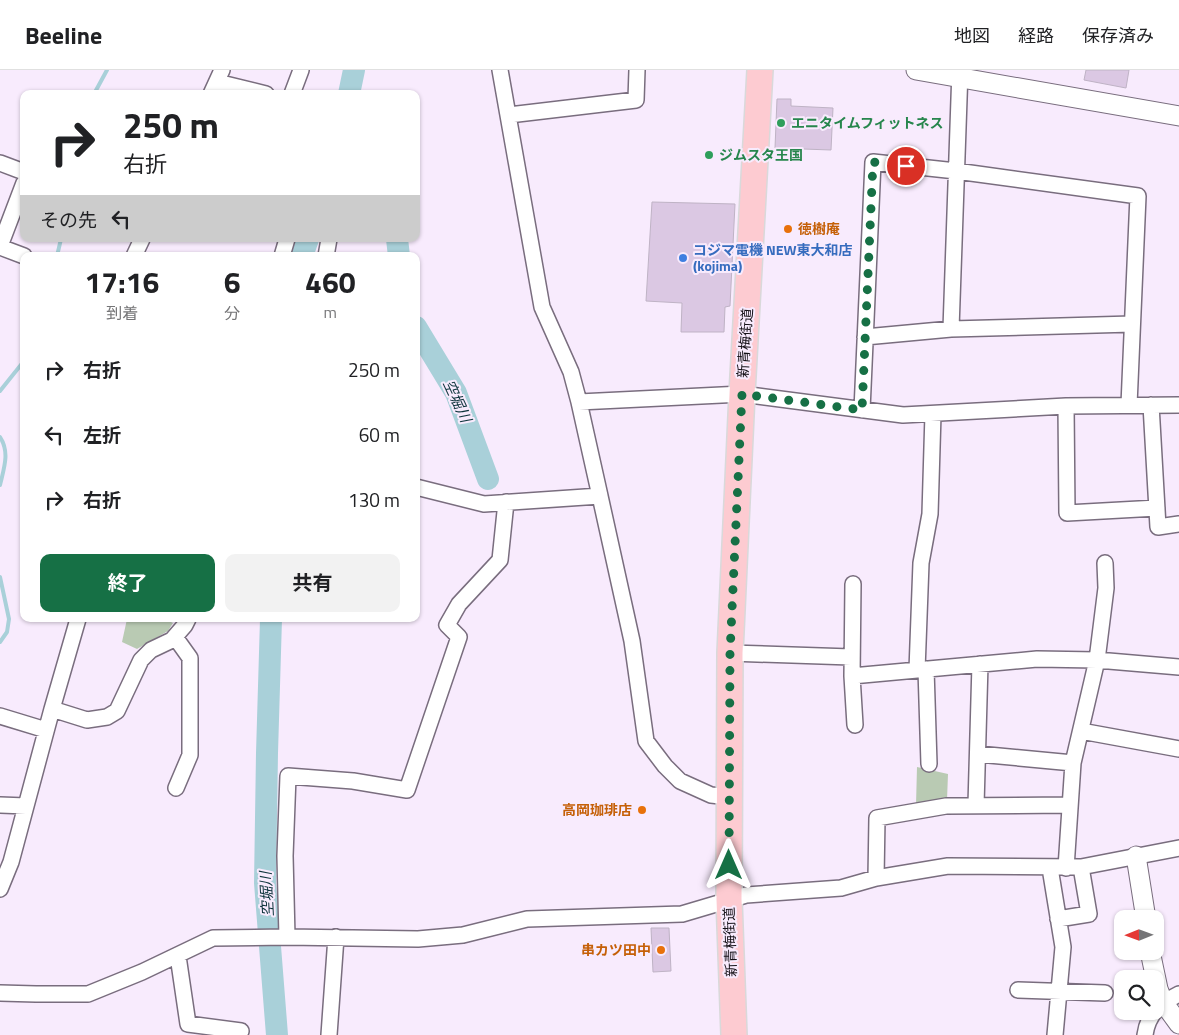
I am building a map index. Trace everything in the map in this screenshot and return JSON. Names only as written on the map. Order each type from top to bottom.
[{"type":"main road","name":"新青梅街道","points":[[734,1035],[728,899],[730,653],[760,70]]},
{"type":"street","points":[[294,90],[301,70]]},
{"type":"street","points":[[500,70],[542,307],[571,372],[579,402],[632,641],[646,741],[665,766],[680,781],[711,795],[729,797]]},
{"type":"street","points":[[509,115],[636,100],[637,70]]},
{"type":"street","points":[[916,70],[960,74],[1179,116]]},
{"type":"street","points":[[951,329],[960,74]]},
{"type":"street","points":[[216,82],[249,90]]},
{"type":"street","points":[[862,410],[873,162],[956,171],[1138,196],[1129,405]]},
{"type":"street","points":[[0,163],[20,170]]},
{"type":"street","points":[[20,194],[0,246],[20,254]]},
{"type":"street","points":[[865,337],[951,329],[1132,324]]},
{"type":"street","points":[[579,402],[742,394],[904,415],[1066,406],[1179,405]]},
{"type":"street","points":[[1151,404],[1158,527],[1179,524]]},
{"type":"street","points":[[1066,406],[1067,513],[1157,508]]},
{"type":"street","points":[[929,764],[921,670],[921,563],[930,514],[933,414]]},
{"type":"street","points":[[420,488],[484,504],[600,496]]},
{"type":"street","points":[[285,937],[285,856],[288,776],[353,781],[407,790],[459,637],[447,625],[459,604],[500,560],[506,502]]},
{"type":"street","points":[[1058,919],[1089,914],[1074,867],[1070,805],[1072,763],[1097,660],[1106,588],[1105,563]]},
{"type":"street","points":[[853,584],[851,657],[855,725]]},
{"type":"street","points":[[0,889],[11,862],[77,622]]},
{"type":"street","points":[[52,709],[87,720],[106,717],[118,711],[141,660],[151,650],[172,640],[187,622]]},
{"type":"street","points":[[175,637],[190,658],[190,755],[176,788]]},
{"type":"street","points":[[730,653],[851,657]]},
{"type":"street","points":[[852,676],[1037,660],[1097,660],[1179,667]]},
{"type":"street","points":[[976,805],[980,664]]},
{"type":"street","points":[[0,716],[46,730]]},
{"type":"street","points":[[1081,731],[1179,749]]},
{"type":"street","points":[[978,754],[1072,763]]},
{"type":"street","points":[[876,878],[877,818],[946,806],[1070,805]]},
{"type":"street","points":[[0,806],[26,806]]},
{"type":"street","points":[[0,993],[88,994],[178,956],[213,938],[418,939],[463,934],[527,919],[682,914],[728,899],[775,892],[841,888],[876,878],[948,866],[1074,867],[1179,848]]},
{"type":"street","points":[[1136,856],[1145,910]]},
{"type":"street","points":[[1050,868],[1063,947],[1055,1035]]},
{"type":"street","points":[[329,1035],[336,938]]},
{"type":"street","points":[[178,956],[188,1024],[241,1031]]},
{"type":"street","points":[[1152,960],[1154,974],[1171,998],[1179,1024]]},
{"type":"street","points":[[1018,990],[1105,993]]},
{"type":"street","points":[[1145,1035],[1149,1019],[1171,998]]},
{"type":"green space","points":[[126,622],[173,623],[168,631],[137,649],[122,642]]},
{"type":"green space","points":[[917,767],[948,774],[947,800],[916,805]]},
{"type":"building","points":[[1086,70],[1129,70],[1126,88],[1084,80]]},
{"type":"building","points":[[777,99],[791,99],[791,106],[833,108],[831,150],[775,148]]},
{"type":"building","points":[[652,202],[735,204],[730,306],[725,307],[724,332],[681,332],[682,303],[646,301]]},
{"type":"building","points":[[651,928],[669,928],[671,971],[653,972]]},
{"type":"waterway","points":[[96,90],[107,70]]},
{"type":"waterway","name":"空堀川","points":[[350,90],[354,70]]},
{"type":"waterway","points":[[58,252],[60,242]]},
{"type":"waterway","name":"空堀川","points":[[303,252],[307,242]]},
{"type":"waterway","name":"空堀川","points":[[397,242],[399,252]]},
{"type":"waterway","name":"空堀川","points":[[420,334],[456,393],[488,479]]},
{"type":"waterway","points":[[0,391],[20,366]]},
{"type":"waterway","points":[[0,437],[5,448],[0,485]]},
{"type":"waterway","points":[[0,577],[9,619],[7,632],[0,642]]},
{"type":"waterway","name":"空堀川","points":[[271,622],[265,883],[277,1035]]},
{"type":"place","name":"エニタイムフィットネス","points":[[781,123]]},
{"type":"place","name":"ジムスタ王国","points":[[709,155]]},
{"type":"place","name":"徳樹庵","points":[[788,229]]},
{"type":"place","name":"コジマ電機 NEW東大和店 (kojima)","points":[[683,258]]},
{"type":"place","name":"高岡珈琲店","points":[[642,810]]},
{"type":"place","name":"串カツ田中","points":[[661,950]]},
{"type":"route","points":[[729,865],[730,653],[742,394],[862,410],[873,162],[906,166]]}]
